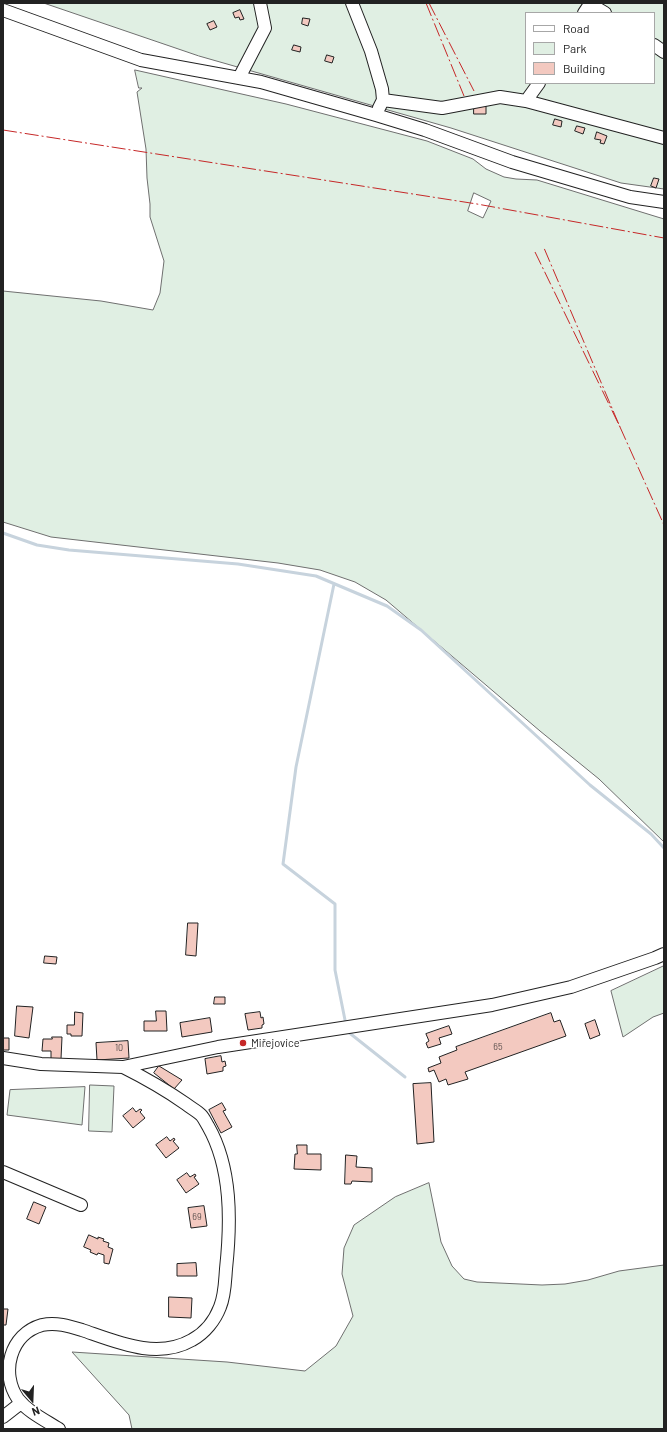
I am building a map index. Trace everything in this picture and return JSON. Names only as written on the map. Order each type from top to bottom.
[{"type":"street","points":[[239,78],[265,28],[260,3]]},
{"type":"street","points":[[352,3],[372,51],[382,89],[383,100],[376,115]]},
{"type":"street","points":[[585,12],[590,4],[603,12]]},
{"type":"street","points":[[3,10],[141,60],[261,82],[425,130],[512,162],[630,197],[664,202]]},
{"type":"street","points":[[655,46],[664,52]]},
{"type":"street","points":[[526,101],[538,84]]},
{"type":"street","points":[[383,100],[442,108],[500,97],[526,101],[664,138]]},
{"type":"street","points":[[3,1058],[42,1064],[123,1067],[218,1047],[492,1005],[564,989],[664,954]]},
{"type":"street","points":[[59,1429],[21,1403],[12,1390],[8,1378],[7,1368],[9,1358],[12,1348],[23,1335],[42,1325],[59,1324],[143,1349],[169,1349],[183,1345],[202,1334],[212,1322],[220,1307],[224,1291],[227,1258],[228,1197],[223,1168],[215,1138],[202,1116],[172,1094],[123,1067]]},
{"type":"street","points":[[3,1172],[81,1205]]},
{"type":"street","points":[[3,1417],[21,1403]]},
{"type":"green space","points":[[44,3],[664,3],[664,189],[621,183],[451,128],[199,56]]},
{"type":"green space","points":[[135,70],[286,104],[427,141],[473,159],[486,169],[504,177],[537,180],[664,219],[664,842],[599,779],[540,731],[386,600],[355,582],[320,570],[278,563],[51,537],[3,522],[3,291],[101,301],[153,310],[160,293],[164,261],[150,217],[146,149],[137,92],[142,88],[139,88]],"holes":[[[474,193],[491,201],[483,218],[468,211]]]},
{"type":"green space","points":[[664,966],[664,1013],[653,1017],[623,1037],[611,991]]},
{"type":"green space","points":[[90,1085],[114,1086],[112,1132],[89,1131]]},
{"type":"green space","points":[[85,1087],[82,1125],[7,1115],[10,1090]]},
{"type":"green space","points":[[429,1183],[441,1242],[452,1266],[464,1279],[477,1282],[542,1285],[565,1284],[588,1280],[619,1271],[664,1265],[664,1429],[132,1429],[129,1415],[72,1352],[227,1362],[305,1371],[336,1346],[353,1316],[342,1274],[344,1248],[354,1225],[395,1197]]},
{"type":"building","points":[[240,10],[244,19],[240,20],[239,17],[235,18],[233,13]]},
{"type":"building","points":[[303,18],[310,19],[308,26],[302,24]]},
{"type":"building","points":[[214,21],[217,27],[210,30],[207,24]]},
{"type":"building","points":[[294,45],[301,47],[300,52],[292,50]]},
{"type":"building","points":[[327,55],[334,57],[332,63],[325,61]]},
{"type":"building","points":[[474,106],[486,106],[486,114],[474,114]]},
{"type":"building","points":[[555,119],[562,121],[561,127],[553,125]]},
{"type":"building","points":[[577,126],[585,128],[583,134],[575,131]]},
{"type":"building","points":[[597,132],[607,136],[604,144],[600,143],[601,140],[595,139]]},
{"type":"building","points":[[654,178],[659,179],[656,188],[651,186]]},
{"type":"building","points":[[188,923],[198,923],[196,956],[186,955]]},
{"type":"building","points":[[45,956],[57,957],[56,964],[44,963]]},
{"type":"building","points":[[215,997],[225,997],[225,1004],[214,1004]]},
{"type":"building","points":[[17,1006],[33,1007],[29,1038],[15,1036]]},
{"type":"building","points":[[156,1011],[166,1011],[167,1031],[144,1031],[144,1021],[156,1021]]},
{"type":"building","points":[[75,1012],[83,1013],[82,1036],[71,1036],[71,1034],[67,1034],[67,1025],[74,1025]]},
{"type":"building","points":[[260,1012],[261,1018],[263,1017],[264,1024],[262,1025],[262,1028],[248,1030],[245,1014]]},
{"type":"building","points":[[551,1013],[554,1022],[560,1020],[566,1036],[465,1072],[468,1079],[448,1085],[446,1079],[439,1082],[434,1070],[429,1072],[428,1068],[441,1063],[439,1057],[457,1050],[456,1047]]},
{"type":"building","points":[[210,1018],[212,1032],[182,1037],[180,1023]]},
{"type":"building","points":[[595,1020],[600,1035],[590,1039],[585,1024]]},
{"type":"building","points":[[449,1026],[452,1034],[439,1038],[441,1044],[428,1048],[426,1043],[429,1041],[426,1034]]},
{"type":"building","points":[[52,1037],[62,1037],[61,1059],[51,1059],[51,1051],[42,1051],[43,1039],[52,1039]]},
{"type":"building","points":[[3,1038],[9,1038],[9,1050],[3,1050]]},
{"type":"building","points":[[128,1041],[129,1058],[97,1060],[96,1043]]},
{"type":"building","points":[[221,1056],[222,1062],[225,1061],[226,1066],[223,1067],[223,1071],[207,1074],[205,1059]]},
{"type":"building","points":[[159,1066],[182,1080],[174,1089],[154,1073]]},
{"type":"building","points":[[431,1083],[434,1142],[417,1144],[413,1084]]},
{"type":"building","points":[[222,1103],[226,1110],[223,1111],[232,1127],[221,1133],[209,1110]]},
{"type":"building","points":[[133,1108],[136,1112],[140,1109],[142,1110],[140,1112],[145,1118],[133,1128],[123,1116]]},
{"type":"building","points":[[167,1137],[170,1141],[174,1138],[175,1140],[173,1141],[179,1148],[166,1158],[156,1145]]},
{"type":"building","points":[[297,1145],[307,1145],[307,1154],[321,1154],[321,1170],[294,1169]]},
{"type":"building","points":[[346,1155],[357,1156],[356,1167],[372,1168],[372,1182],[352,1181],[351,1184],[345,1184]]},
{"type":"building","points":[[187,1173],[190,1177],[195,1174],[196,1176],[194,1177],[199,1184],[186,1193],[177,1180]]},
{"type":"building","points":[[34,1202],[46,1207],[39,1224],[27,1219]]},
{"type":"building","points":[[204,1206],[207,1226],[191,1228],[188,1208]]},
{"type":"building","points":[[89,1235],[98,1239],[98,1237],[104,1239],[103,1241],[109,1243],[108,1247],[113,1249],[109,1264],[104,1263],[104,1255],[98,1253],[97,1255],[84,1247]]},
{"type":"building","points":[[196,1263],[197,1276],[177,1276],[177,1264]]},
{"type":"building","points":[[169,1297],[192,1298],[191,1318],[169,1317]]},
{"type":"building","points":[[3,1309],[8,1309],[6,1325],[3,1325]]},
{"type":"waterway","points":[[3,533],[37,545],[69,550],[238,564],[316,576],[387,606],[421,630],[590,785],[651,834],[664,848]]},
{"type":"waterway","points":[[334,584],[296,767],[283,864],[335,904],[335,970],[346,1025]]},
{"type":"waterway","points":[[347,1031],[405,1077]]},
{"type":"power","points":[[426,3],[464,96]]},
{"type":"power","points":[[429,3],[474,91]]},
{"type":"power","points":[[3,130],[477,204],[664,238]]},
{"type":"power","points":[[535,252],[620,427],[544,248]]},
{"type":"power","points":[[620,427],[664,525]]},
{"type":"place","name":"Miřejovice","points":[[243,1043]]}]
